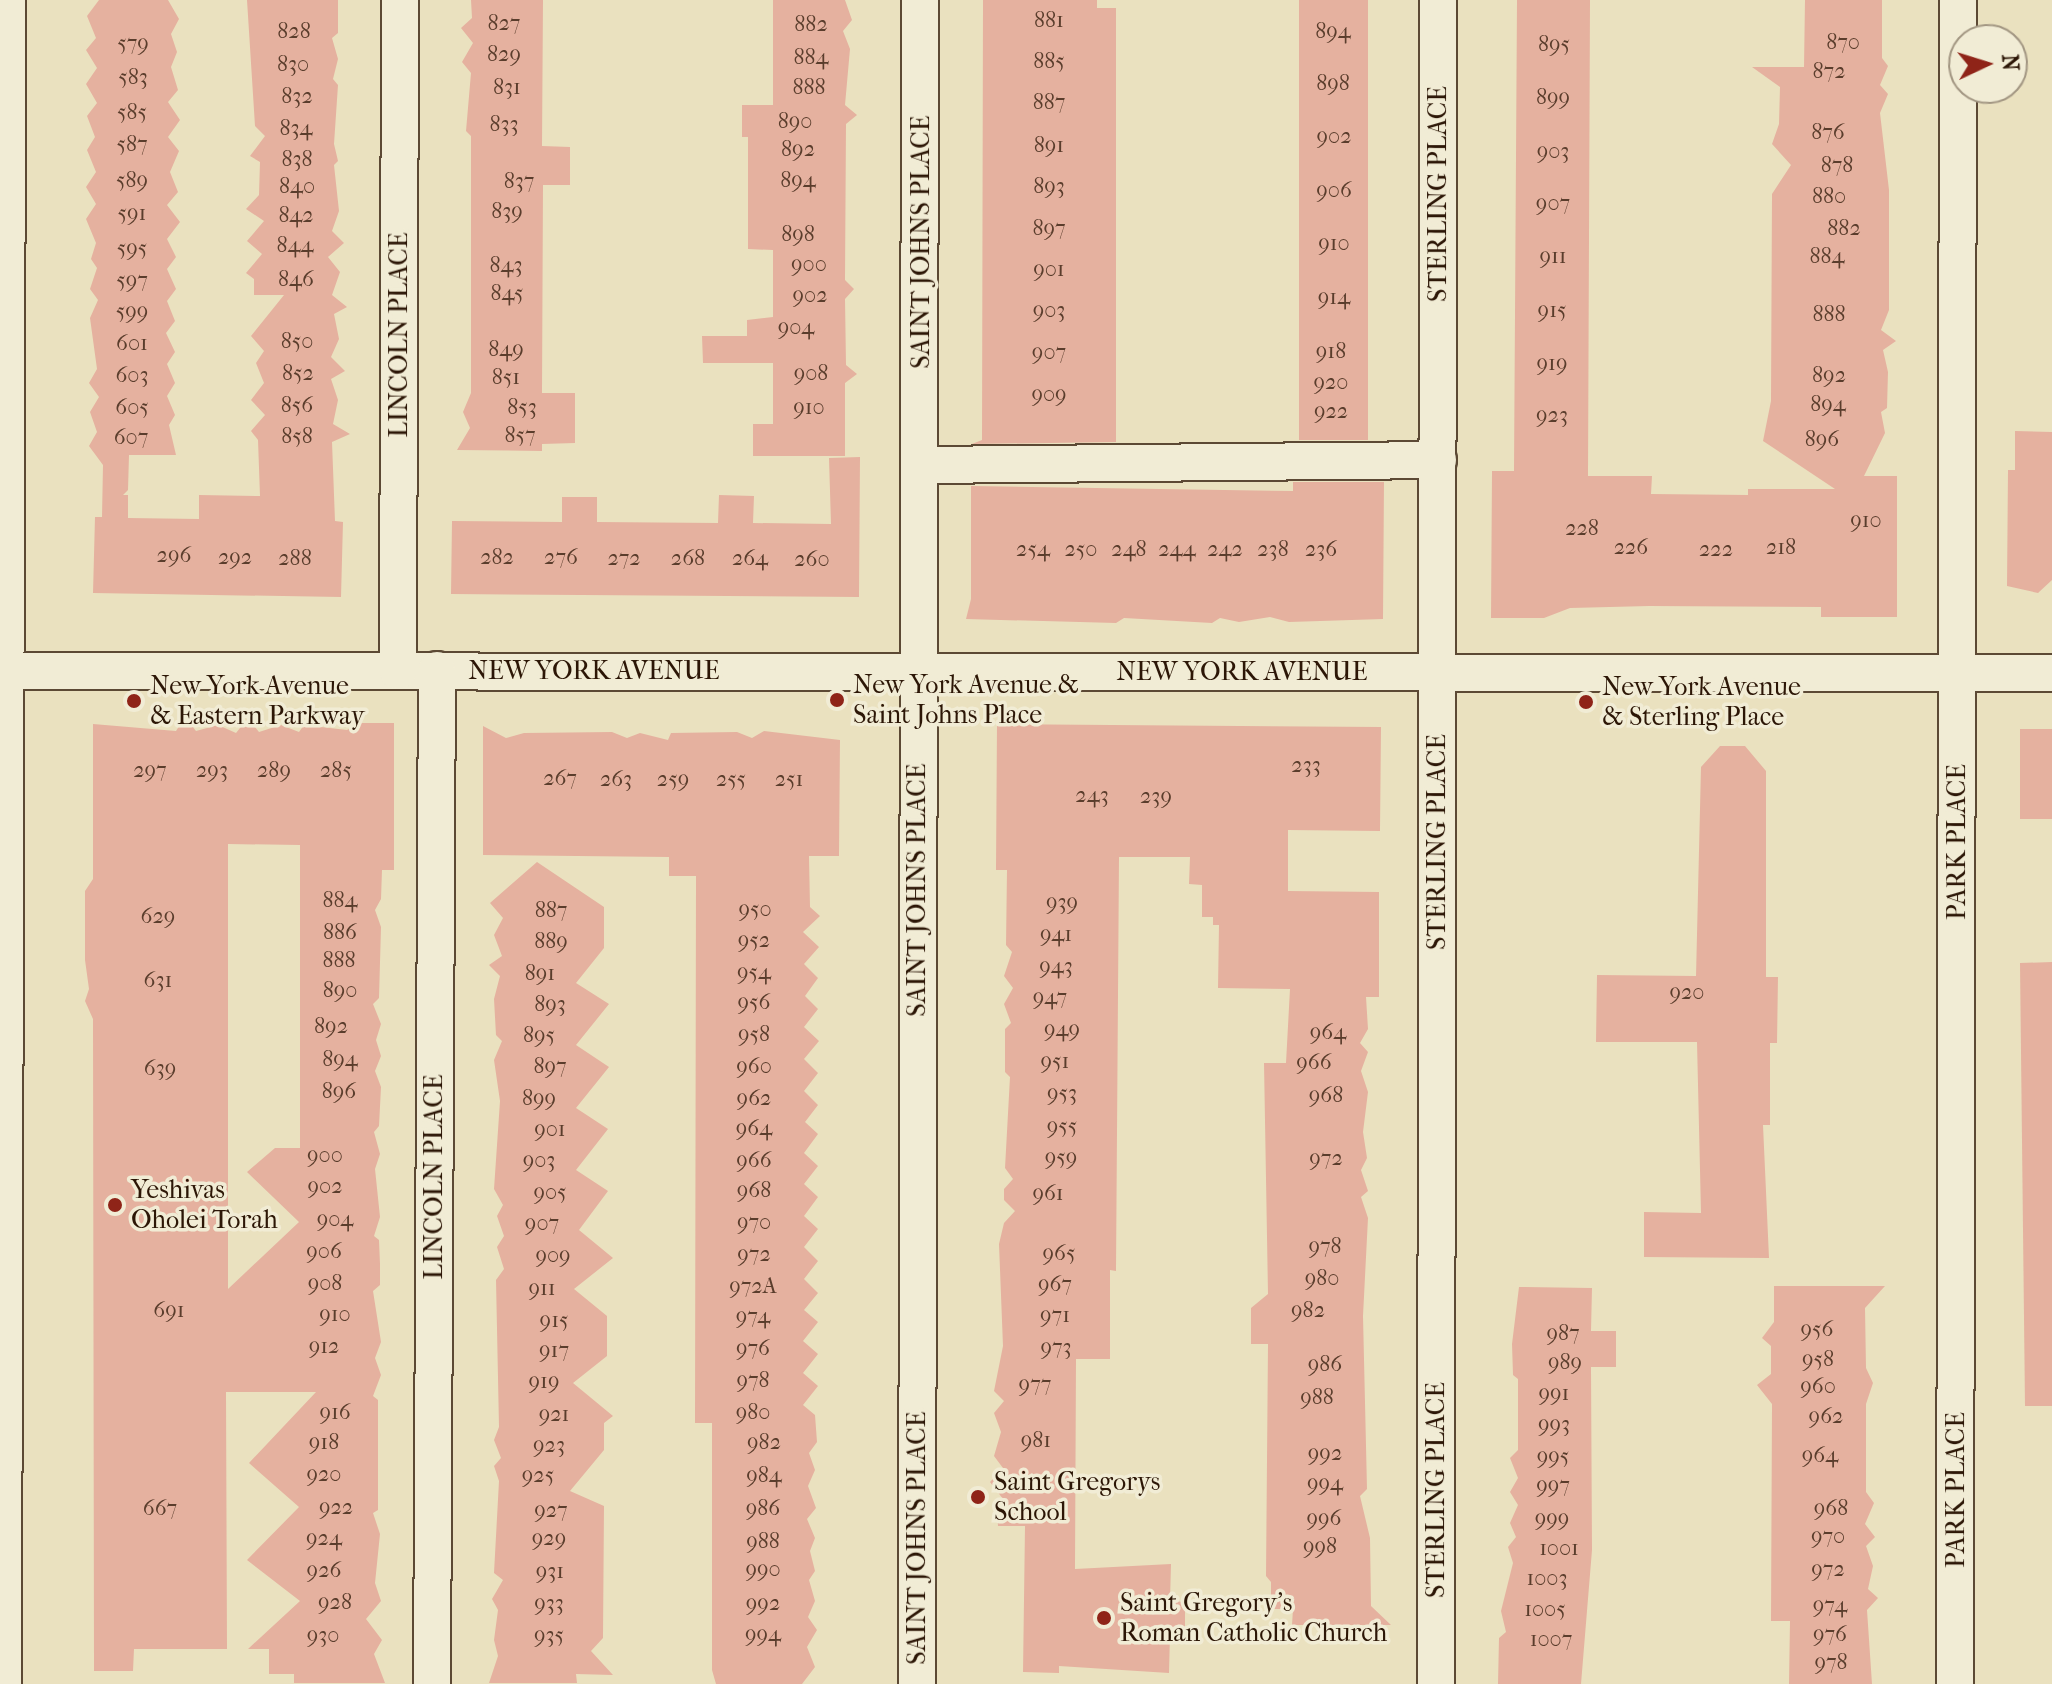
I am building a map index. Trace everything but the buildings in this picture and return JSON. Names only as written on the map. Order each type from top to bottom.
[{"type":"street","points":[[3,1684],[2,671],[7,0]]},
{"type":"street","name":"LINCOLN PLACE","points":[[398,671],[400,0]]},
{"type":"street","name":"SAINT JOHNS PLACE","points":[[917,1684],[920,0]]},
{"type":"street","name":"STERLING PLACE","points":[[1436,1684],[1438,0]]},
{"type":"street","name":"PARK PLACE","points":[[1955,1684],[1958,0]]},
{"type":"street","points":[[921,465],[1438,460]]},
{"type":"street","name":"LINCOLN PLACE","points":[[432,1684],[437,670]]},
{"type":"street","name":"NEW YORK AVENUE","points":[[2,671],[2052,673]]},
{"type":"place","name":"New York Avenue & Saint Johns Place","points":[[837,700]]},
{"type":"place","name":"New York Avenue & Eastern Parkway","points":[[134,701]]},
{"type":"place","name":"New York Avenue & Sterling Place","points":[[1586,702]]},
{"type":"place","name":"Yeshivas Oholei Torah","points":[[115,1205]]},
{"type":"place","name":"Saint Gregorys School","points":[[978,1497]]},
{"type":"place","name":"Saint Gregory's Roman Catholic Church","points":[[1104,1618]]}]
